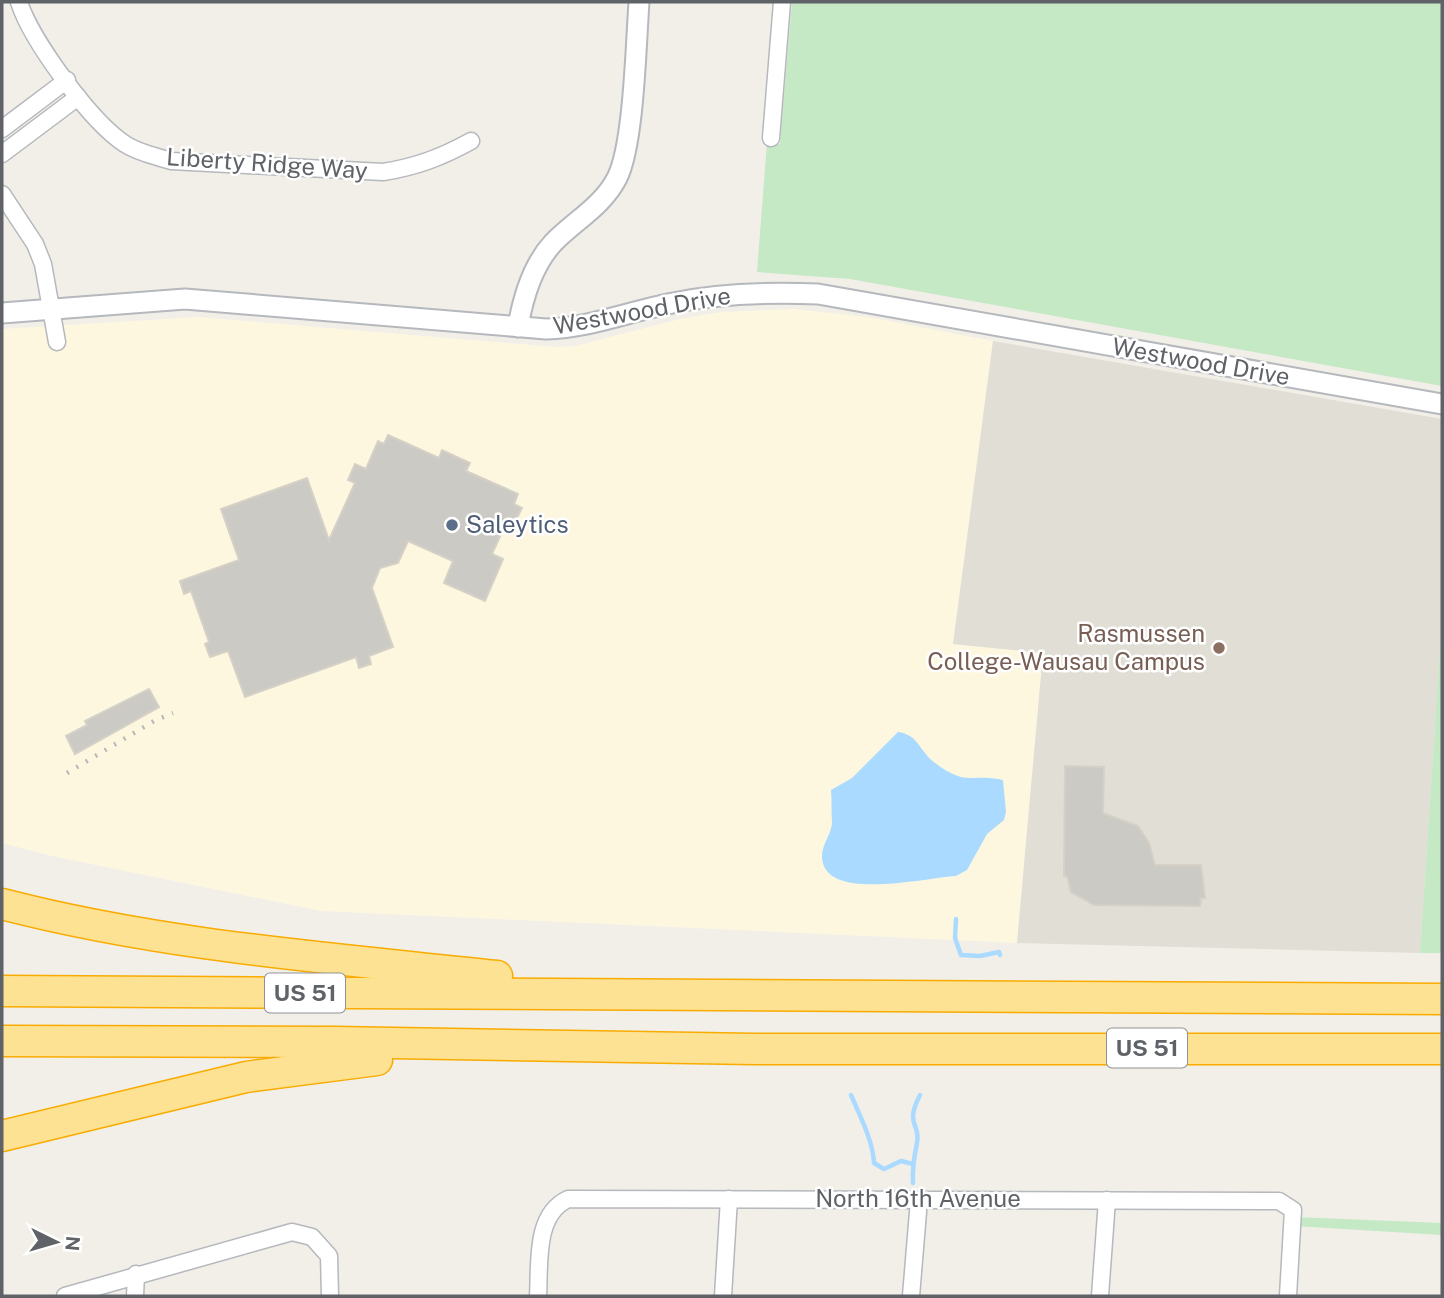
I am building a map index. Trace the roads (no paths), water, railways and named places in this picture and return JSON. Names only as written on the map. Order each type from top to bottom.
[{"type":"highway","points":[[2,904],[214,945],[546,981],[607,993]]},
{"type":"highway","name":"US 51","points":[[2,991],[1442,999]]},
{"type":"highway","name":"US 51","points":[[2,1041],[386,1043],[594,1048],[1442,1049]]},
{"type":"highway","points":[[2,1136],[214,1083],[293,1068],[370,1060],[509,1055],[594,1048]]},
{"type":"street","name":"Liberty Ridge Way","points":[[19,2],[34,33],[78,97],[104,127],[127,145],[171,161],[383,172],[422,164],[471,141]]},
{"type":"street","points":[[518,327],[530,278],[552,244],[592,211],[617,178],[625,149],[639,2]]},
{"type":"street","points":[[771,138],[782,2]]},
{"type":"street","points":[[2,129],[67,80]]},
{"type":"street","points":[[2,154],[78,97]]},
{"type":"street","points":[[2,194],[35,244],[43,264],[57,342]]},
{"type":"street","name":"Westwood Drive","points":[[2,313],[185,299],[518,327],[578,327],[710,296],[818,294],[1442,404]]},
{"type":"street","name":"North 16th Avenue","points":[[538,1296],[547,1217],[556,1204],[568,1199],[1279,1201],[1293,1210],[1288,1296]]},
{"type":"street","points":[[723,1296],[729,1199]]},
{"type":"street","points":[[911,1296],[919,1200]]},
{"type":"street","points":[[1100,1296],[1107,1200]]},
{"type":"street","points":[[65,1296],[287,1233],[304,1235],[318,1241],[329,1256],[330,1296]]},
{"type":"street","points":[[135,1296],[136,1274]]},
{"type":"water","points":[[898,732],[910,736],[930,759],[955,775],[1003,780],[1006,812],[1004,820],[987,834],[967,870],[956,876],[880,884],[858,884],[840,880],[827,872],[822,858],[832,826],[831,790],[852,778]]},
{"type":"waterway","points":[[956,919],[955,938],[961,955],[980,956],[999,952],[1000,955]]},
{"type":"waterway","points":[[851,1095],[869,1137],[874,1163],[884,1169],[901,1161],[913,1164]]},
{"type":"waterway","points":[[913,1183],[918,1136],[913,1113],[920,1095]]},
{"type":"railway","points":[[67,773],[154,721],[173,713]]},
{"type":"place","name":"Saleytics","points":[[452,525]]},
{"type":"place","name":"Rasmussen College-Wausau Campus","points":[[1219,648]]}]
